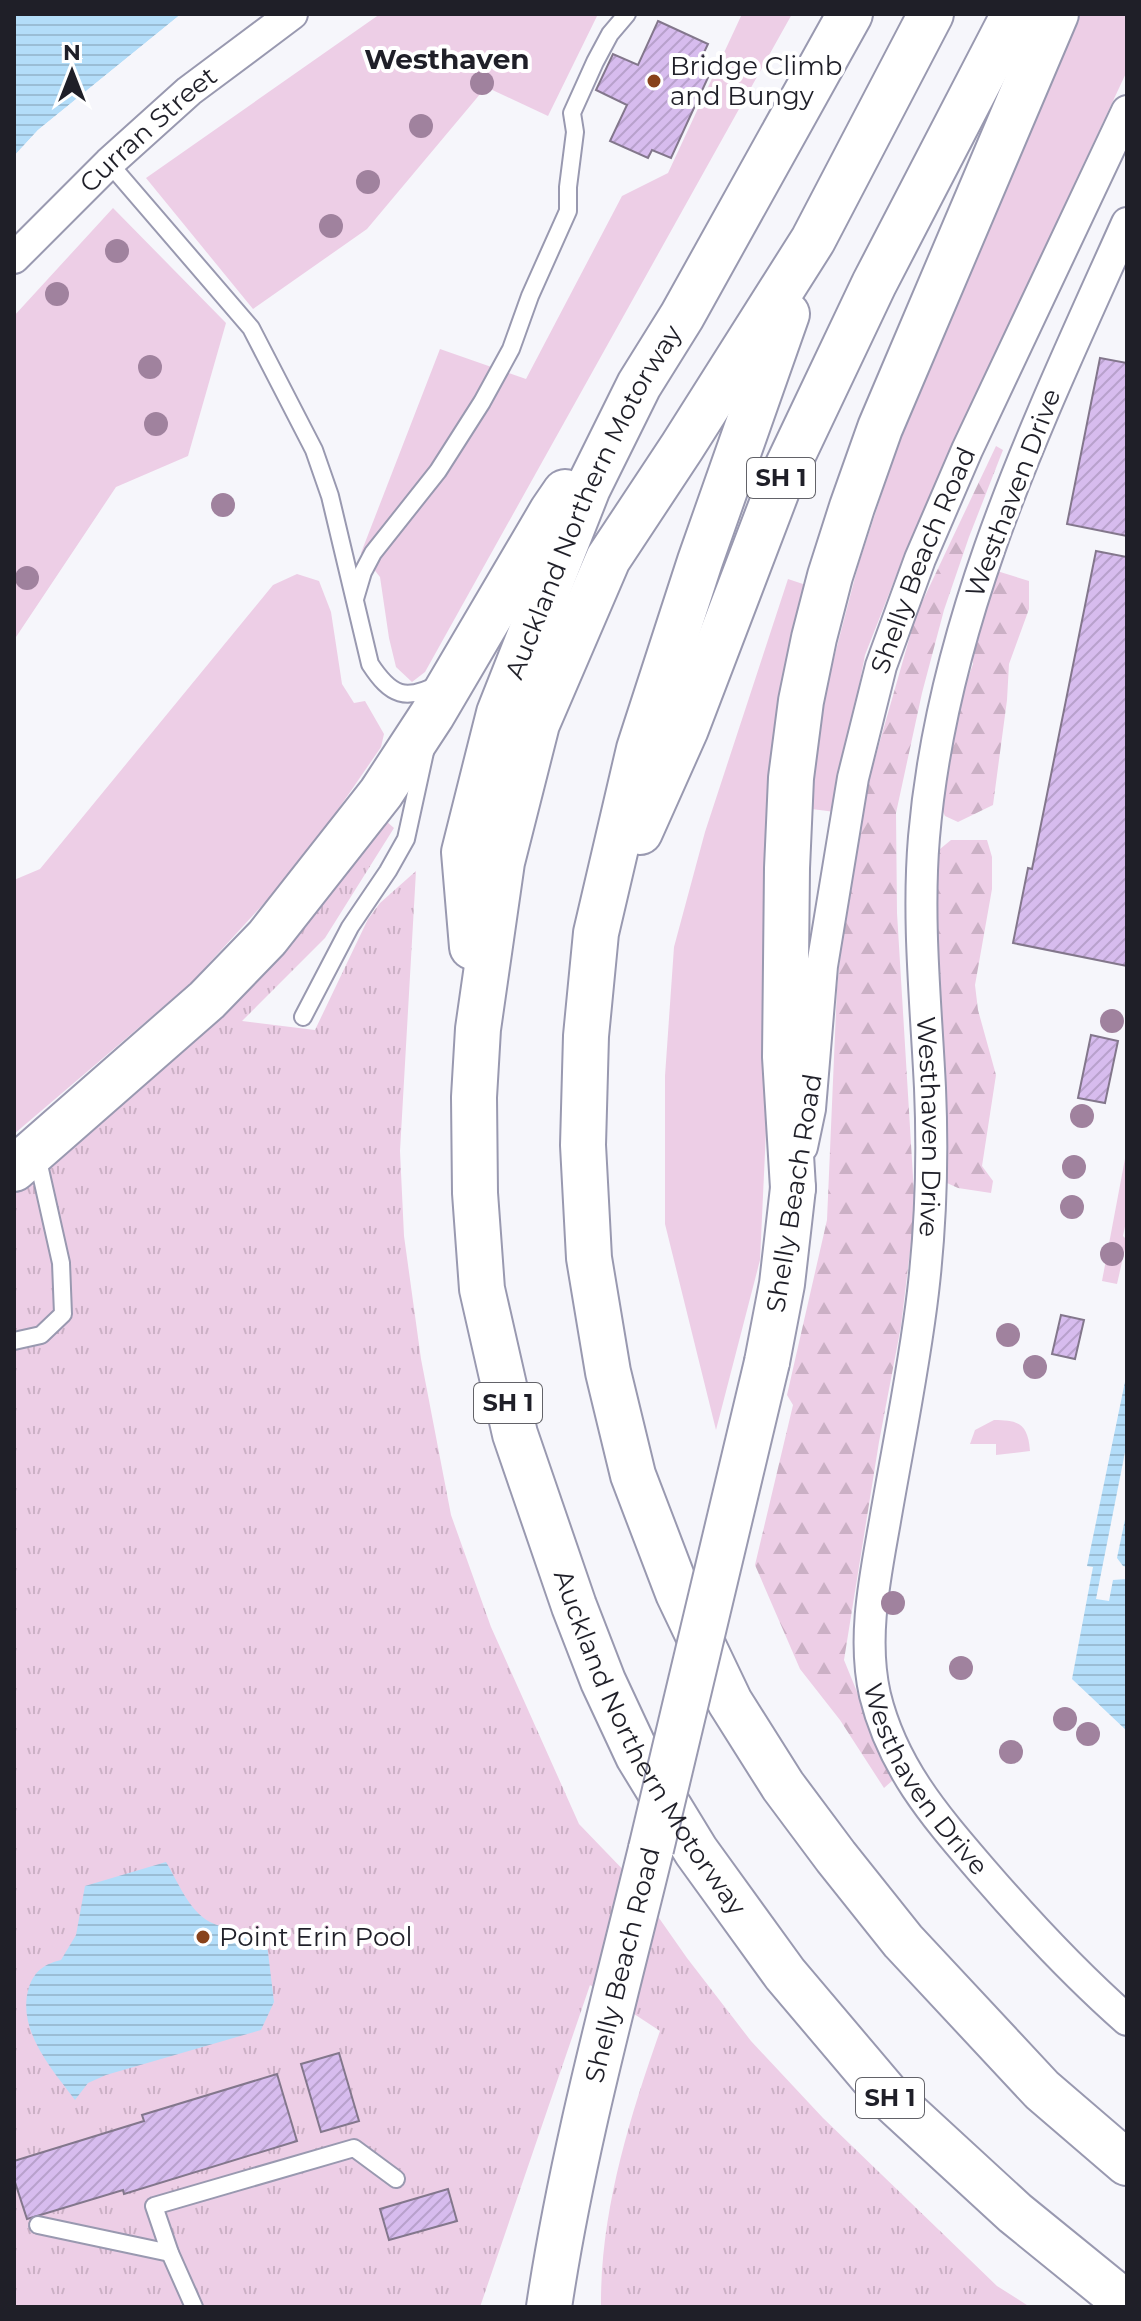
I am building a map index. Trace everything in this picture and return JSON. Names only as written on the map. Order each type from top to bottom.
[{"type":"main road","name":"Auckland Northern Motorway","points":[[478,1029],[464,852],[499,713],[588,488],[639,385],[682,316],[850,14]]},
{"type":"main road","name":"Auckland Northern Motorway","points":[[931,14],[813,240],[608,559],[537,724],[502,862],[478,1029],[474,1097],[475,1193],[482,1289],[515,1434],[574,1606],[603,1681],[638,1756],[696,1851],[785,1974],[890,2098],[1015,2213],[1127,2304]]},
{"type":"main road","points":[[793,1188],[785,1057],[787,868],[791,778],[801,701],[814,638],[830,576],[880,428],[1018,37],[1056,14]]},
{"type":"main road","name":"Auckland Northern Motorway","points":[[596,933],[686,729],[781,480],[874,284],[1018,37]]},
{"type":"main road","name":"Auckland Northern Motorway","points":[[813,240],[700,561],[639,749],[596,933],[586,1036],[583,1145],[589,1258],[608,1372],[633,1475],[678,1593],[730,1702],[783,1786],[903,1941],[1042,2090],[1127,2163]]},
{"type":"main road","points":[[25,1160],[207,1000],[267,938],[381,793],[432,715],[552,511],[639,385]]},
{"type":"main road","name":"Shelly Beach Road","points":[[549,2307],[558,2247],[601,2051],[767,1362],[782,1284],[793,1188]]},
{"type":"street","name":"Curran Street","points":[[14,258],[109,163],[189,91],[292,14]]},
{"type":"street","name":"Shelly Beach Road","points":[[793,1188],[810,1109],[822,966],[853,778],[881,666],[920,559],[967,450],[1127,111]]},
{"type":"street","name":"Westhaven Drive","points":[[1127,223],[1018,467],[981,568],[957,646],[941,716],[924,836],[921,887],[932,1201],[922,1296],[878,1554],[870,1627],[870,1663],[875,1694],[893,1747],[910,1781],[1016,1911],[1127,2020]]},
{"type":"lane","points":[[354,604],[363,572],[373,553],[438,471],[511,349],[530,296],[568,211],[575,132],[572,113],[610,34],[627,14]]},
{"type":"lane","points":[[109,163],[251,328],[314,450],[330,496],[370,664],[387,687],[398,693],[428,690],[455,675]]},
{"type":"lane","points":[[303,1017],[350,927],[406,839],[432,715]]},
{"type":"lane","points":[[14,1341],[41,1335],[63,1314],[61,1263],[25,1160]]},
{"type":"lane","points":[[194,2307],[170,2253],[154,2206],[354,2148],[396,2179]]},
{"type":"lane","points":[[38,2225],[170,2253]]},
{"type":"green space","points":[[380,14],[598,14],[548,116],[486,87],[367,229],[253,309],[146,178]]},
{"type":"green space","points":[[742,14],[792,14],[425,672],[412,682],[396,667],[380,577],[361,553],[440,349],[526,379],[622,196],[668,173]]},
{"type":"green space","points":[[1076,14],[1127,14],[1127,71],[905,553],[865,655],[835,812],[804,808],[817,723],[858,566],[918,384]]},
{"type":"green space","points":[[113,208],[226,323],[188,456],[116,487],[14,640],[14,316]]},
{"type":"green space","points":[[996,446],[1003,450],[944,610],[896,813],[897,913],[915,1210],[901,1326],[844,1660],[893,1780],[884,1788],[840,1720],[800,1669],[755,1565],[793,1405],[787,1395],[827,1220],[837,988],[852,839],[916,615]]},
{"type":"green space","points":[[997,571],[1029,581],[1029,609],[1009,664],[993,805],[958,822],[945,816],[938,801],[960,700],[973,664],[970,645]]},
{"type":"green space","points":[[297,574],[319,581],[331,612],[342,684],[354,703],[365,701],[384,734],[381,747],[302,862],[190,984],[14,1134],[14,880],[40,869],[273,585]]},
{"type":"green space","points":[[788,579],[809,586],[769,1066],[760,1260],[716,1430],[665,1224],[665,1076],[674,947],[705,832]]},
{"type":"green space","points":[[386,821],[394,828],[325,938],[242,1021],[315,1030],[368,919],[380,903],[416,871],[400,1151],[404,1236],[421,1359],[451,1515],[491,1627],[579,1824],[631,1878],[751,2041],[823,2118],[997,2286],[1030,2307],[601,2307],[605,2237],[618,2167],[660,2031],[590,1985],[480,2307],[14,2307],[14,1195]]},
{"type":"green space","points":[[951,840],[987,840],[992,857],[992,889],[975,985],[978,1010],[996,1075],[982,1166],[993,1181],[991,1193],[958,1188],[947,1183],[942,1164],[934,873],[940,849]]},
{"type":"green space","points":[[1127,1148],[1127,1217],[1123,1236],[1127,1240],[1117,1284],[1102,1281]]},
{"type":"green space","points":[[994,1420],[1021,1425],[1030,1451],[996,1455],[996,1444],[970,1444],[975,1430]]},
{"type":"water","points":[[14,14],[181,14],[38,130],[14,156]]},
{"type":"water","points":[[1127,1372],[1127,1731],[1072,1679],[1093,1567],[1087,1566]]},
{"type":"water","points":[[166,1862],[185,1895],[203,1917],[267,1944],[274,2002],[261,2030],[106,2075],[88,2083],[75,2100],[46,2061],[32,2033],[26,2003],[29,1987],[41,1969],[61,1960],[76,1935],[85,1886]]},
{"type":"pier","points":[[181,14],[185,14],[41,133],[14,160],[14,156],[38,130]]},
{"type":"pier","points":[[1127,1442],[1127,1510],[1117,1558],[1127,1567],[1127,1579],[1113,1580],[1109,1601],[1096,1599]]},
{"type":"building","name":"Bridge Climb and Bungy","points":[[658,21],[708,44],[698,65],[711,71],[671,158],[652,150],[648,158],[610,141],[627,105],[596,90],[613,54],[638,65]]},
{"type":"building","points":[[1100,358],[1127,363],[1127,536],[1067,524]]},
{"type":"building","points":[[1096,551],[1127,557],[1127,966],[1013,943],[1028,868],[1032,869]]},
{"type":"building","points":[[1091,1035],[1118,1041],[1105,1103],[1078,1098]]},
{"type":"building","points":[[1061,1315],[1084,1320],[1075,1359],[1052,1354]]},
{"type":"building","points":[[339,2053],[359,2121],[321,2132],[301,2064]]},
{"type":"building","points":[[277,2074],[297,2141],[124,2194],[123,2190],[27,2219],[14,2179],[14,2161],[144,2121],[142,2115]]},
{"type":"building","points":[[448,2189],[457,2221],[389,2240],[380,2209]]},
{"type":"place","name":"Bridge Climb and Bungy","points":[[654,81]]},
{"type":"place","name":"Point Erin Pool","points":[[203,1937]]},
{"type":"district","name":"Westhaven","points":[[447,59]]}]
